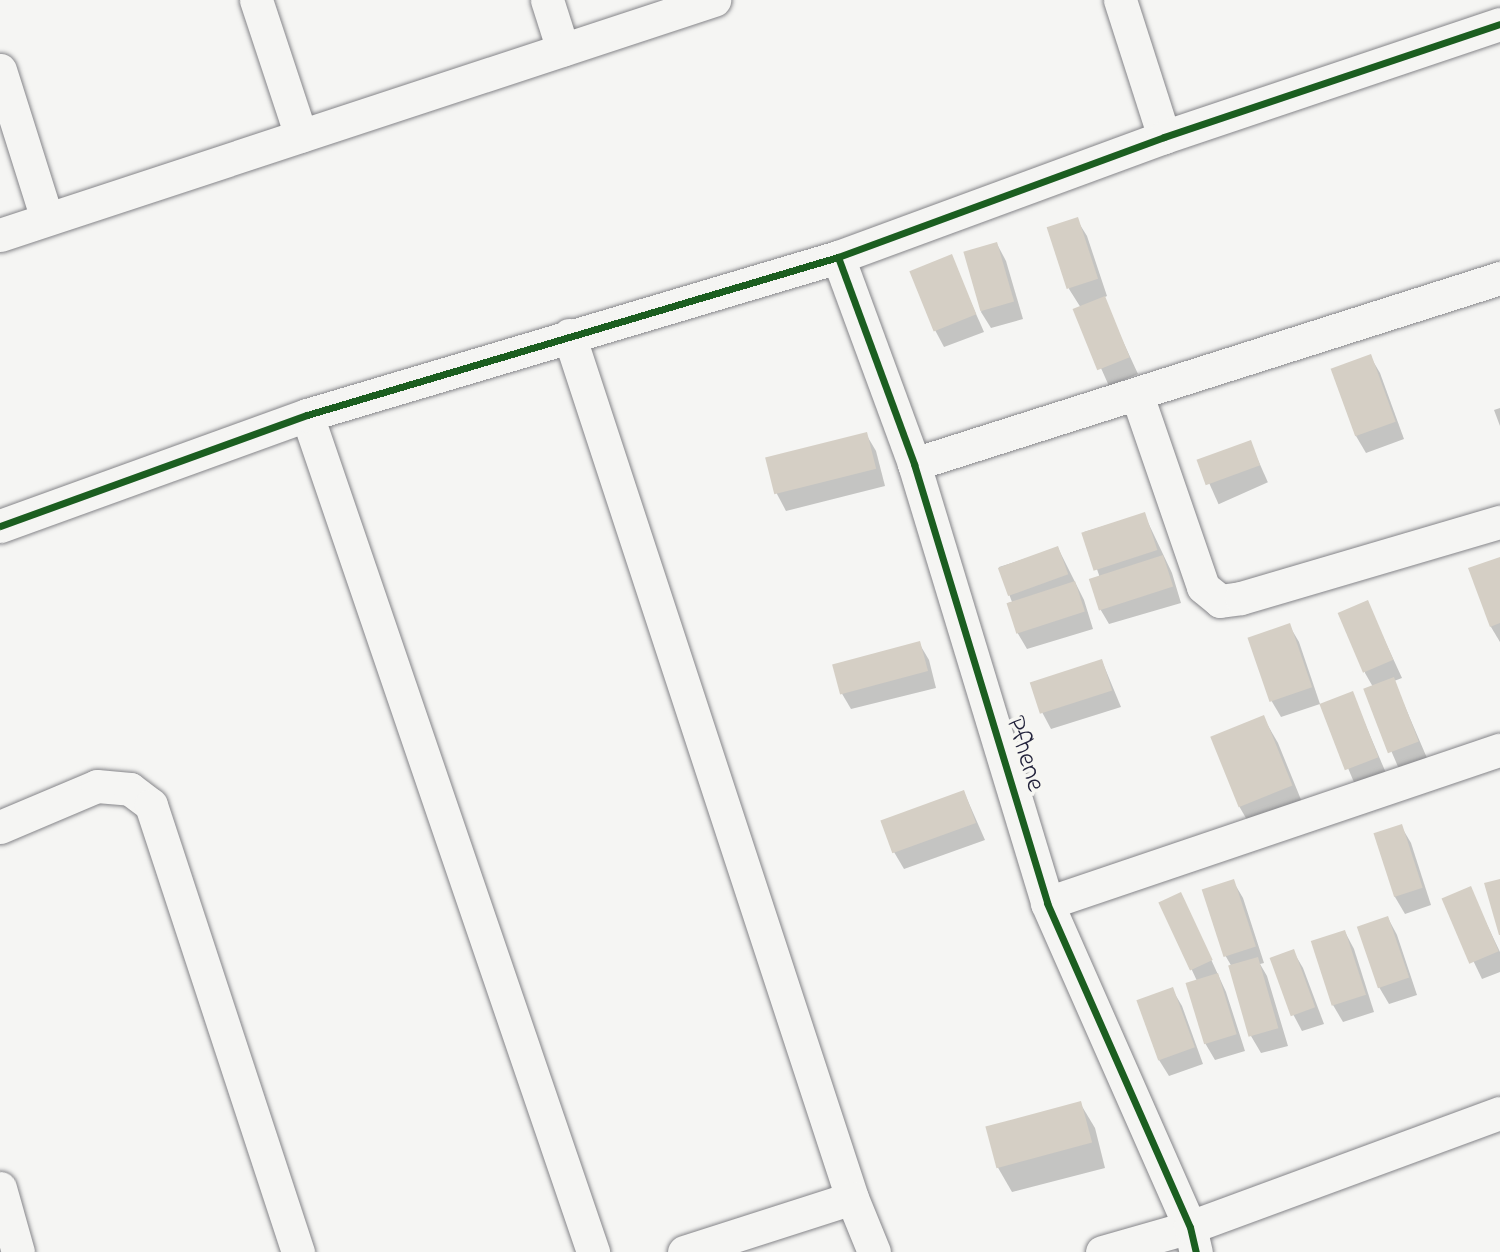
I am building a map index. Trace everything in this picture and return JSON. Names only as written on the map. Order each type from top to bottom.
[{"type":"street","points":[[256,0],[301,136]]},
{"type":"street","points":[[547,0],[563,50]]},
{"type":"street","points":[[0,235],[714,0]]},
{"type":"street","points":[[1120,0],[1164,138]]},
{"type":"street","points":[[0,527],[307,415],[838,257],[1164,138],[1500,24]]},
{"type":"street","points":[[0,70],[47,219]]},
{"type":"street","name":"Pfhene","points":[[838,257],[914,464],[1047,904],[1193,1240]]},
{"type":"street","points":[[914,464],[1500,278]]},
{"type":"street","points":[[569,335],[852,1198],[874,1252]]},
{"type":"street","points":[[1138,395],[1203,587],[1220,601],[1241,598],[1500,522]]},
{"type":"street","points":[[307,415],[593,1252]]},
{"type":"street","points":[[1047,904],[1500,750]]},
{"type":"street","points":[[0,827],[97,786],[131,789],[151,805],[298,1252]]},
{"type":"street","points":[[1102,1252],[1193,1240],[1500,1113]]},
{"type":"street","points":[[0,1188],[18,1252]]},
{"type":"street","points":[[684,1252],[852,1198]]},
{"type":"building","points":[[1078,217],[1098,279],[1067,289],[1047,227]]},
{"type":"building","points":[[997,242],[1014,302],[980,311],[963,252]]},
{"type":"building","points":[[952,254],[976,314],[934,331],[909,271]]},
{"type":"building","points":[[1105,296],[1130,357],[1097,370],[1073,309]]},
{"type":"building","points":[[1371,354],[1396,422],[1355,436],[1331,369]]},
{"type":"building","points":[[867,432],[876,469],[774,494],[765,457]]},
{"type":"building","points":[[1251,440],[1260,465],[1206,485],[1196,460]]},
{"type":"building","points":[[1145,512],[1157,550],[1094,571],[1081,533]]},
{"type":"building","points":[[1058,546],[1068,574],[1008,596],[998,568]]},
{"type":"building","points":[[1163,555],[1173,586],[1099,610],[1089,579]]},
{"type":"building","points":[[1500,557],[1500,623],[1490,627],[1468,568]]},
{"type":"building","points":[[1075,581],[1085,611],[1016,634],[1007,603]]},
{"type":"building","points":[[1368,600],[1393,660],[1363,673],[1338,613]]},
{"type":"building","points":[[1290,623],[1312,687],[1270,702],[1247,638]]},
{"type":"building","points":[[920,641],[928,671],[840,694],[832,665]]},
{"type":"building","points":[[1102,659],[1112,690],[1040,714],[1030,682]]},
{"type":"building","points":[[1394,677],[1419,741],[1388,753],[1363,689]]},
{"type":"building","points":[[1353,691],[1378,757],[1345,770],[1319,704]]},
{"type":"building","points":[[1264,715],[1292,785],[1239,807],[1210,737]]},
{"type":"building","points":[[964,790],[976,823],[892,853],[880,820]]},
{"type":"building","points":[[1402,824],[1423,888],[1394,897],[1373,833]]},
{"type":"building","points":[[1234,879],[1256,947],[1224,957],[1202,890]]},
{"type":"building","points":[[1500,879],[1500,935],[1499,935],[1484,883]]},
{"type":"building","points":[[1471,886],[1499,951],[1469,964],[1442,899]]},
{"type":"building","points":[[1181,892],[1213,960],[1190,971],[1158,903]]},
{"type":"building","points":[[1388,916],[1409,977],[1378,988],[1357,927]]},
{"type":"building","points":[[1345,930],[1366,995],[1332,1006],[1311,941]]},
{"type":"building","points":[[1294,949],[1315,1007],[1291,1016],[1270,958]]},
{"type":"building","points":[[1258,957],[1278,1028],[1249,1037],[1228,966]]},
{"type":"building","points":[[1218,973],[1237,1034],[1204,1044],[1185,983]]},
{"type":"building","points":[[1173,987],[1195,1047],[1158,1060],[1136,1000]]},
{"type":"building","points":[[1081,1101],[1092,1143],[997,1168],[985,1127]]},
{"type":"cycle path","points":[[0,526],[307,415],[838,257],[1164,137],[1500,24]]},
{"type":"cycle path","points":[[838,257],[914,464],[1047,903],[1190,1227],[1196,1252]]}]
